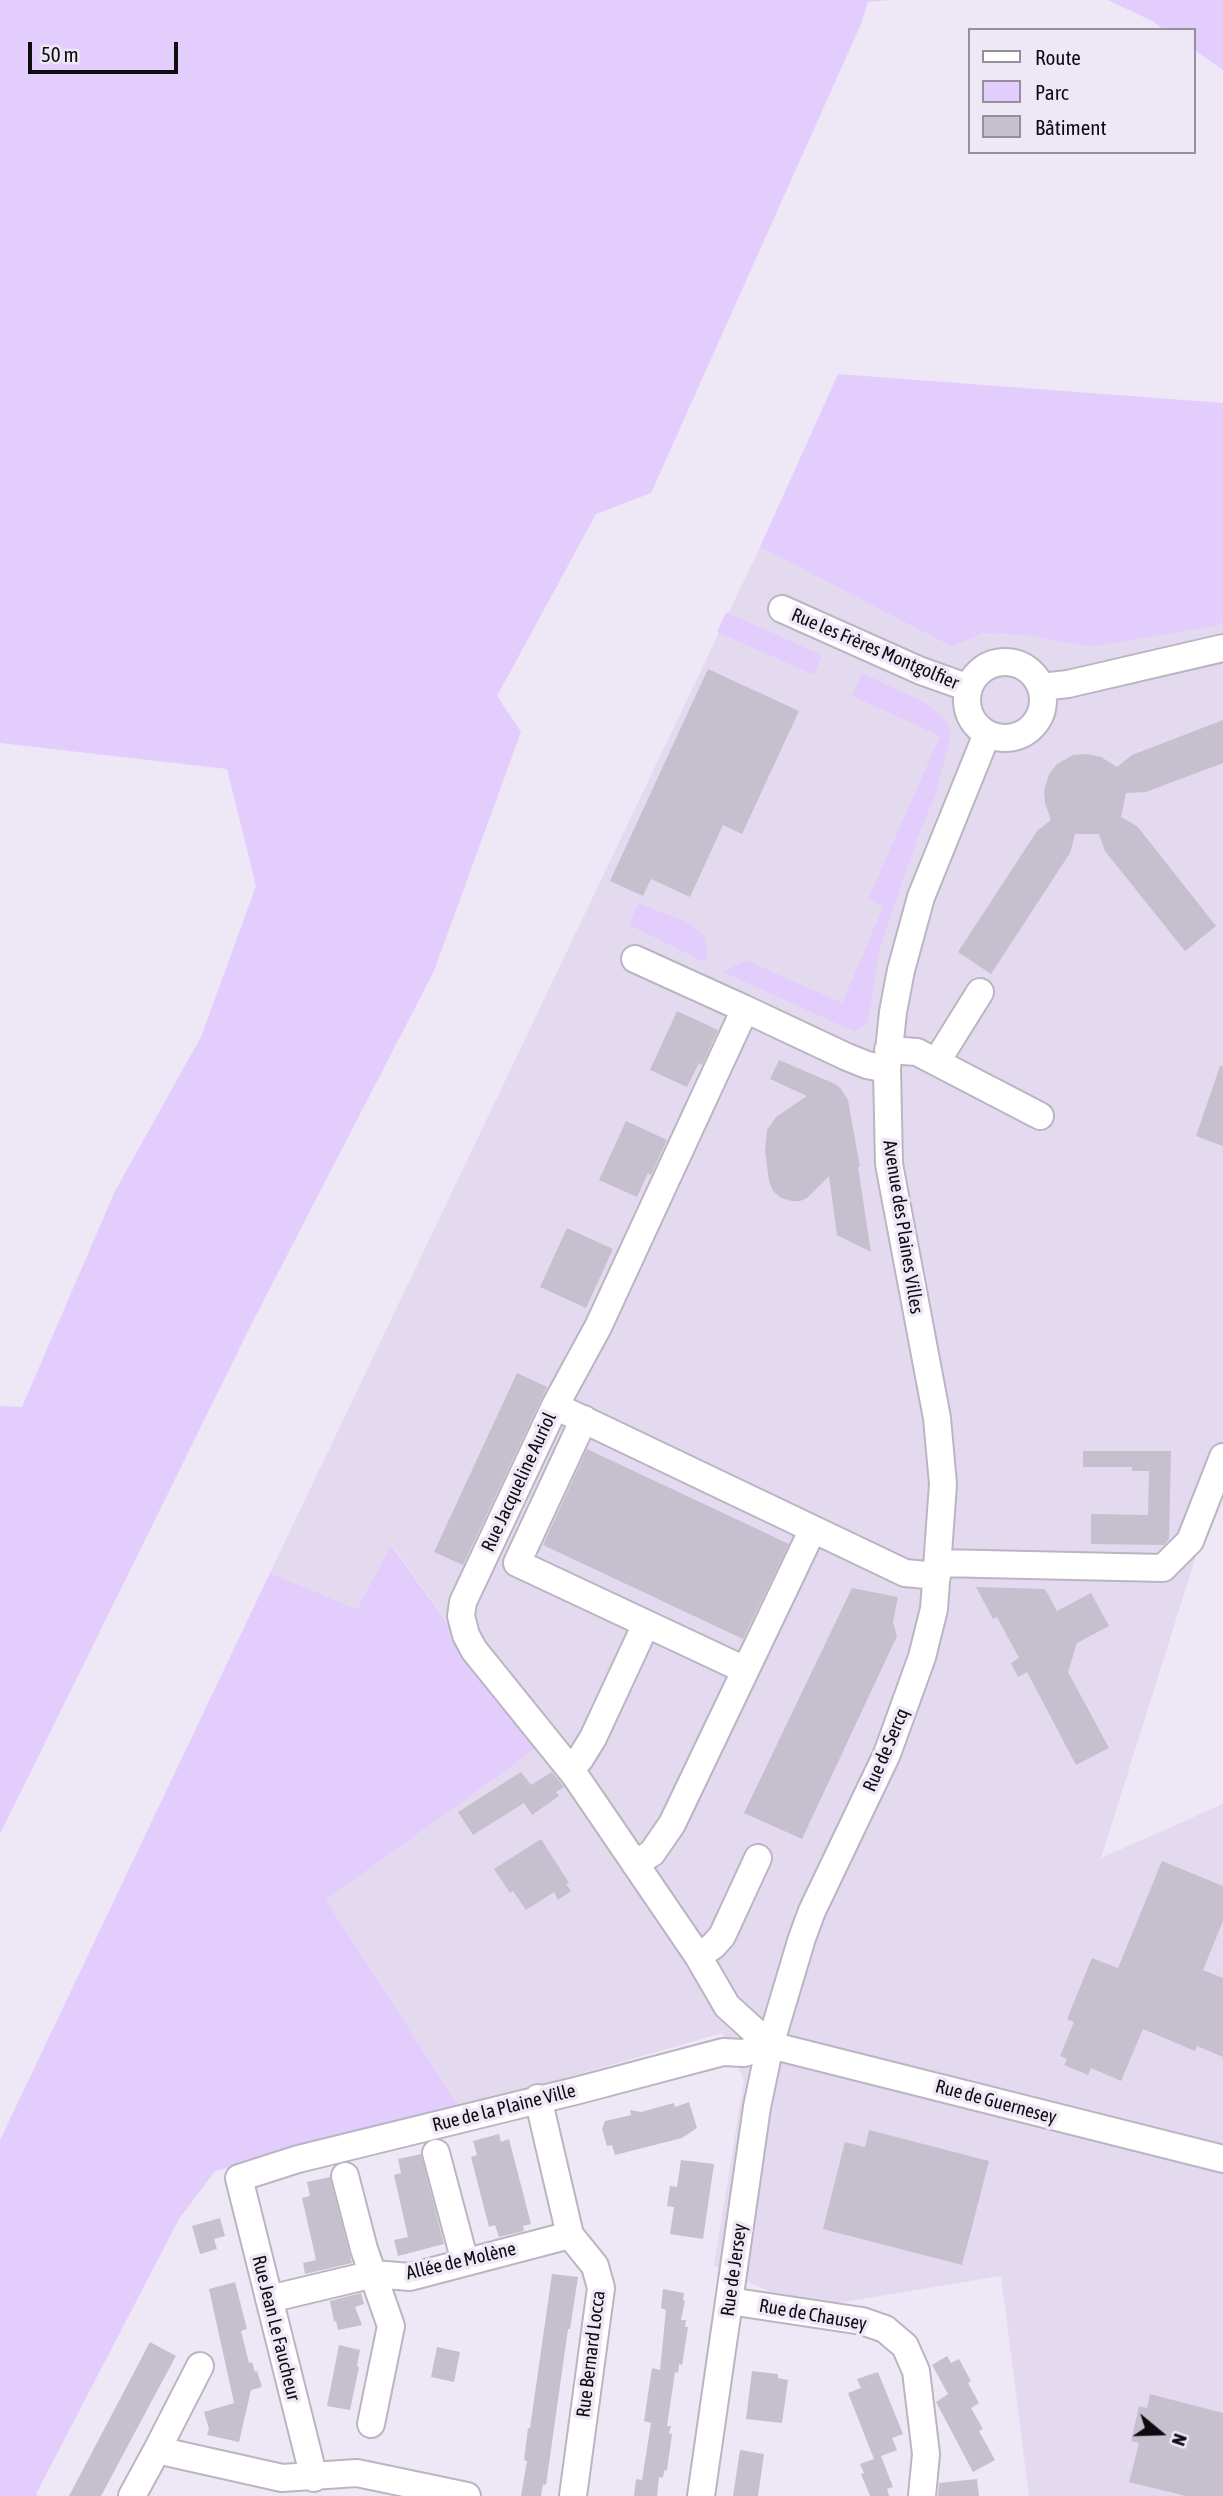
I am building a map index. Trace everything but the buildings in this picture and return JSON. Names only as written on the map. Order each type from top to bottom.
[{"type":"street","name":"Rue les Frères Montgolfier","points":[[782,609],[921,671],[969,688]]},
{"type":"street","points":[[1041,687],[1164,664],[1223,648]]},
{"type":"street","points":[[1012,662],[1024,667],[1035,675],[1041,687],[1044,700],[1042,713],[1026,733],[1013,738],[987,734],[979,728],[968,709],[969,688],[976,676],[986,667],[998,663],[1012,662]]},
{"type":"street","name":"Avenue des Plaines Villes","points":[[939,1441],[937,1418],[889,1164],[888,1059],[901,970],[920,897],[987,734]]},
{"type":"street","points":[[635,959],[857,1061],[888,1059],[917,1052],[1040,1116]]},
{"type":"street","points":[[937,1061],[980,992]]},
{"type":"street","name":"Rue Jacqueline Auriol","points":[[745,1009],[598,1326],[555,1406],[463,1602],[461,1616],[466,1635],[474,1650],[569,1768],[698,1956],[727,2006],[770,2045]]},
{"type":"street","points":[[555,1406],[905,1573],[938,1570],[1163,1568],[1190,1541],[1223,1457]]},
{"type":"street","points":[[584,1419],[517,1563],[745,1670]]},
{"type":"street","name":"Rue de Sercq","points":[[770,2045],[789,1976],[812,1912],[887,1754],[928,1632],[938,1570],[943,1484],[939,1441]]},
{"type":"street","points":[[635,1864],[652,1853],[672,1824],[813,1529]]},
{"type":"street","points":[[569,1768],[580,1759],[593,1738],[646,1624]]},
{"type":"street","points":[[698,1956],[713,1947],[722,1936],[758,1858]]},
{"type":"street","name":"Rue de la Plaine Ville","points":[[239,2178],[298,2160],[538,2098],[579,2090],[723,2052],[744,2053],[770,2045]]},
{"type":"street","name":"Rue de Guernesey","points":[[770,2045],[1223,2159]]},
{"type":"street","name":"Rue de Jersey","points":[[701,2496],[757,2106],[770,2045]]},
{"type":"street","name":"Rue Bernard Locca","points":[[538,2098],[570,2235],[595,2266],[601,2288],[573,2496]]},
{"type":"street","points":[[436,2153],[466,2262]]},
{"type":"street","points":[[345,2176],[364,2249],[391,2326],[371,2424]]},
{"type":"street","name":"Rue Jean Le Faucheur","points":[[239,2178],[314,2477]]},
{"type":"street","name":"Allée de Molène","points":[[269,2299],[374,2274],[410,2277],[570,2235]]},
{"type":"street","name":"Rue de Chausey","points":[[729,2301],[862,2320],[885,2329],[905,2346],[916,2371],[926,2454],[922,2496]]},
{"type":"street","points":[[132,2496],[200,2366]]},
{"type":"street","points":[[157,2450],[282,2478],[314,2477],[467,2496]]},
{"type":"shaded area","points":[[760,547],[952,647],[983,633],[1032,636],[1089,647],[1223,623],[1223,1480],[1196,1556],[1101,1858],[1223,1804],[1223,2496],[1029,2496],[1001,2276],[837,2303],[770,2292],[714,2266],[744,2080],[722,2033],[460,2108],[326,1900],[537,1748],[392,1545],[357,1609],[270,1573]]},
{"type":"green space","points":[[0,0],[889,0],[868,2],[861,24],[651,493],[596,514],[497,696],[521,732],[434,971],[252,1323],[0,1834],[0,1406],[22,1407],[115,1191],[201,1037],[256,886],[227,769],[0,743]]},
{"type":"green space","points":[[1108,0],[1223,0],[1223,70],[1195,50],[1195,28],[1162,28]]},
{"type":"green space","points":[[838,374],[1223,403],[1223,623],[1089,647],[1032,636],[983,633],[952,647],[760,547]]},
{"type":"green space","points":[[726,612],[822,655],[814,675],[717,632]]},
{"type":"green space","points":[[862,673],[928,704],[947,722],[951,735],[936,793],[880,946],[868,1022],[855,1032],[723,972],[746,960],[842,1003],[883,907],[868,899],[940,736],[852,696]]},
{"type":"green space","points":[[638,903],[689,923],[705,936],[708,951],[704,962],[629,925]]},
{"type":"green space","points":[[391,1545],[537,1748],[326,1900],[460,2108],[215,2171],[179,2219],[36,2494],[38,2496],[0,2496],[0,2140],[270,1573],[357,1609]]}]
